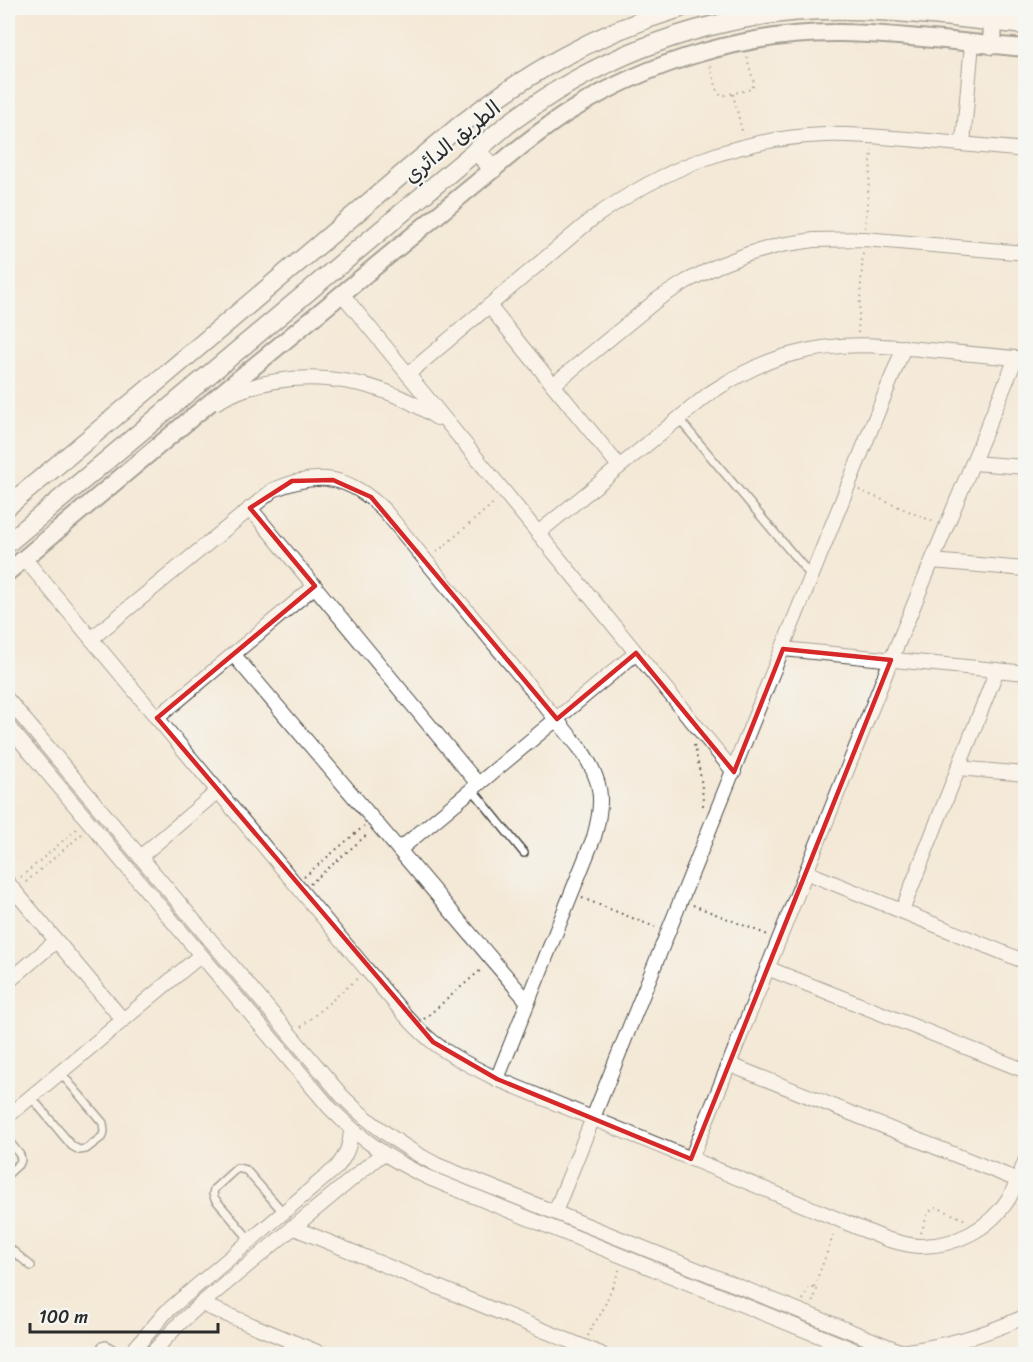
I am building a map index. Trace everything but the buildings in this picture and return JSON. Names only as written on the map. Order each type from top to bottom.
[{"type":"main road","name":"الطريق الدائري","points":[[8,506],[489,103],[537,71],[589,43],[625,27],[680,8]]},
{"type":"main road","name":"الطريق الدائري","points":[[8,543],[476,150],[541,100],[585,74],[650,45],[689,32],[769,15],[850,9],[1026,25]]},
{"type":"main road","points":[[992,45],[993,21]]},
{"type":"main road","points":[[476,150],[493,169]]},
{"type":"main road","points":[[164,376],[182,397]]},
{"type":"street","points":[[8,572],[493,169],[542,130],[604,92],[645,72],[706,51],[805,34],[873,34],[1026,48]]},
{"type":"street","points":[[963,144],[972,43]]},
{"type":"street","points":[[408,374],[592,219],[645,185],[702,159],[745,146],[794,137],[825,135],[857,135],[1026,150]]},
{"type":"street","points":[[553,385],[658,299],[687,281],[748,254],[781,245],[814,240],[864,239],[1026,253]]},
{"type":"street","points":[[342,294],[734,772]]},
{"type":"street","points":[[489,306],[619,466]]},
{"type":"street","points":[[538,533],[710,393],[735,377],[763,364],[791,354],[850,345],[904,347],[1021,358],[973,463],[891,660],[691,1159]]},
{"type":"street","points":[[555,1212],[904,347]]},
{"type":"street","points":[[195,415],[224,398],[256,386],[290,380],[325,378],[359,383],[392,393],[423,408],[452,428]]},
{"type":"street","points":[[973,463],[1026,467]]},
{"type":"street","points":[[92,639],[273,490],[292,482],[312,478],[333,480],[353,486],[371,496],[386,511],[557,719],[590,763],[598,780],[601,799],[600,818],[594,837],[497,1079]]},
{"type":"street","points":[[250,508],[475,787]]},
{"type":"street","points":[[24,558],[367,970],[417,1026],[433,1042],[453,1056],[497,1079],[691,1159],[886,1239],[916,1246],[934,1246],[951,1242],[982,1227],[1009,1198],[1026,1159]]},
{"type":"street","points":[[932,561],[1026,569]]},
{"type":"street","points":[[157,718],[315,586]]},
{"type":"street","points":[[783,649],[1026,673]]},
{"type":"street","points":[[399,850],[636,653]]},
{"type":"street","points":[[233,654],[528,1002]]},
{"type":"street","points":[[902,911],[997,670]]},
{"type":"street","points":[[8,700],[342,1096],[358,1113],[396,1142],[437,1164],[904,1353],[966,1340],[1026,1316]]},
{"type":"street","points":[[8,726],[330,1108],[351,1130],[382,1154],[429,1178],[864,1354]]},
{"type":"street","points":[[8,738],[24,746]]},
{"type":"street","points":[[958,768],[1026,774]]},
{"type":"street","points":[[140,857],[218,791]]},
{"type":"street","points":[[806,872],[1026,962]]},
{"type":"street","points":[[11,887],[123,1020]]},
{"type":"street","points":[[164,911],[176,900]]},
{"type":"street","points":[[8,982],[56,941]]},
{"type":"street","points":[[8,1116],[201,955]]},
{"type":"street","points":[[767,968],[1026,1071]]},
{"type":"street","points":[[728,1064],[1018,1180]]},
{"type":"street","points":[[130,1354],[166,1312],[337,1167],[345,1157],[350,1145],[351,1130]]},
{"type":"street","points":[[151,1354],[201,1304],[382,1154]]},
{"type":"street","points":[[292,1227],[601,1354]]},
{"type":"street","points":[[657,1270],[662,1256]]},
{"type":"street","points":[[201,1304],[322,1354]]},
{"type":"street","points":[[825,1354],[829,1340]]},
{"type":"street","points":[[285,1354],[296,1344]]},
{"type":"lane","points":[[678,418],[812,577]]},
{"type":"lane","points":[[475,787],[524,853]]},
{"type":"lane","points":[[31,1097],[72,1146],[79,1150],[86,1149],[103,1136],[103,1123],[60,1072]]},
{"type":"lane","points":[[8,1140],[20,1155],[21,1160],[8,1174]]},
{"type":"lane","points":[[250,1240],[213,1194],[214,1189],[237,1168],[246,1170],[284,1213]]},
{"type":"lane","points":[[8,1247],[31,1266]]},
{"type":"lane","points":[[97,1354],[102,1346],[106,1345],[121,1354]]},
{"type":"path","points":[[706,51],[719,94],[723,96],[733,94],[752,89],[754,86],[743,43]]},
{"type":"path","points":[[733,94],[745,146]]},
{"type":"path","points":[[848,486],[946,527]]},
{"type":"path","points":[[427,561],[505,494]]},
{"type":"path","points":[[693,743],[699,762],[704,812]]},
{"type":"path","points":[[298,887],[376,822]]},
{"type":"path","points":[[298,887],[376,822]]},
{"type":"path","points":[[11,887],[90,823]]},
{"type":"path","points":[[11,887],[90,823]]},
{"type":"path","points":[[571,893],[669,933]]},
{"type":"path","points":[[682,900],[779,939]]},
{"type":"path","points":[[417,1026],[492,960]]},
{"type":"path","points":[[291,1036],[367,970]]},
{"type":"path","points":[[916,1246],[928,1213],[934,1208],[982,1227]]},
{"type":"path","points":[[803,1313],[817,1290],[814,1287],[840,1220]]},
{"type":"path","points":[[584,1347],[591,1327],[602,1312],[624,1257]]},
{"type":"path","points":[[803,1313],[808,1287],[814,1287]]},
{"type":"highlighted area","points":[[333,480],[371,497],[557,719],[636,653],[734,772],[783,649],[891,660],[691,1159],[497,1079],[433,1042],[157,718],[315,586],[250,508],[292,481]]}]
